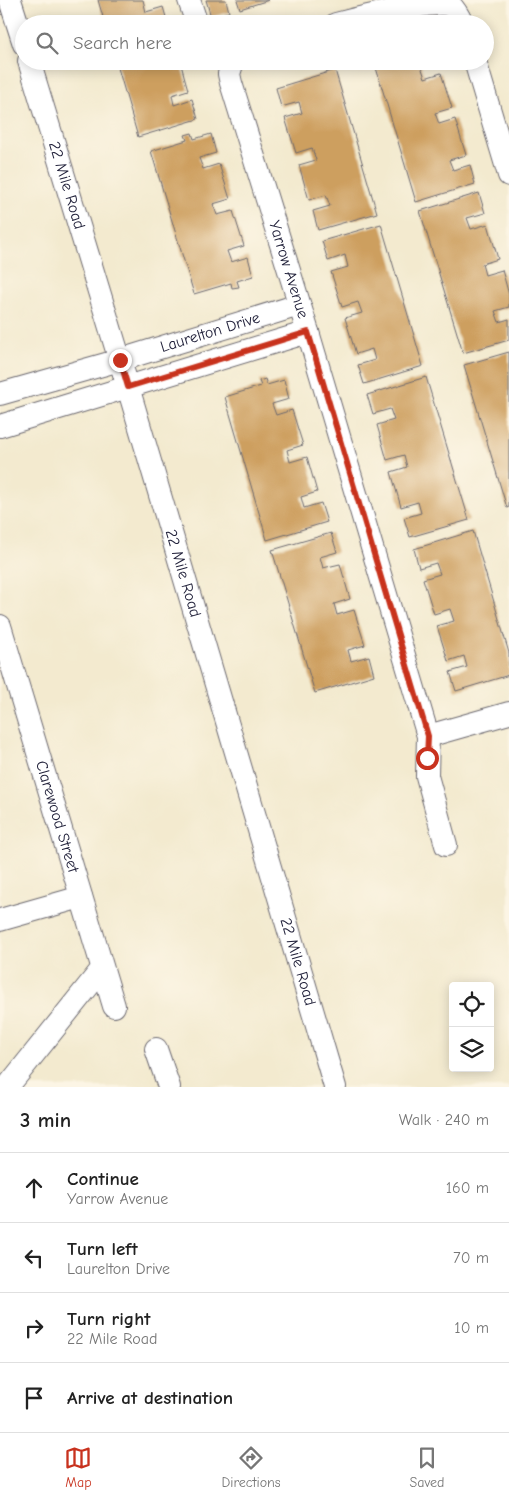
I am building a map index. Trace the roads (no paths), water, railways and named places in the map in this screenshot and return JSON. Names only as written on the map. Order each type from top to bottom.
[{"type":"street","points":[[10,0],[15,16]]},
{"type":"street","points":[[189,0],[194,15]]},
{"type":"street","points":[[371,15],[425,1],[442,1],[451,5],[457,15]]},
{"type":"street","name":"22 Mile Road","points":[[32,70],[120,360],[335,1087]]},
{"type":"street","name":"Yarrow Avenue","points":[[229,70],[231,83],[308,332],[428,736],[427,776],[446,845]]},
{"type":"street","points":[[478,70],[509,175]]},
{"type":"street","name":"Laurelton Drive","points":[[0,394],[120,360],[299,305]]},
{"type":"street","name":"Laurelton Drive","points":[[0,426],[308,332]]},
{"type":"street","name":"Clarewood Street","points":[[0,626],[3,649],[114,1006]]},
{"type":"street","points":[[428,736],[509,713]]},
{"type":"street","points":[[0,920],[81,897]]},
{"type":"street","points":[[7,1086],[102,968]]},
{"type":"street","points":[[156,1049],[169,1087]]}]
